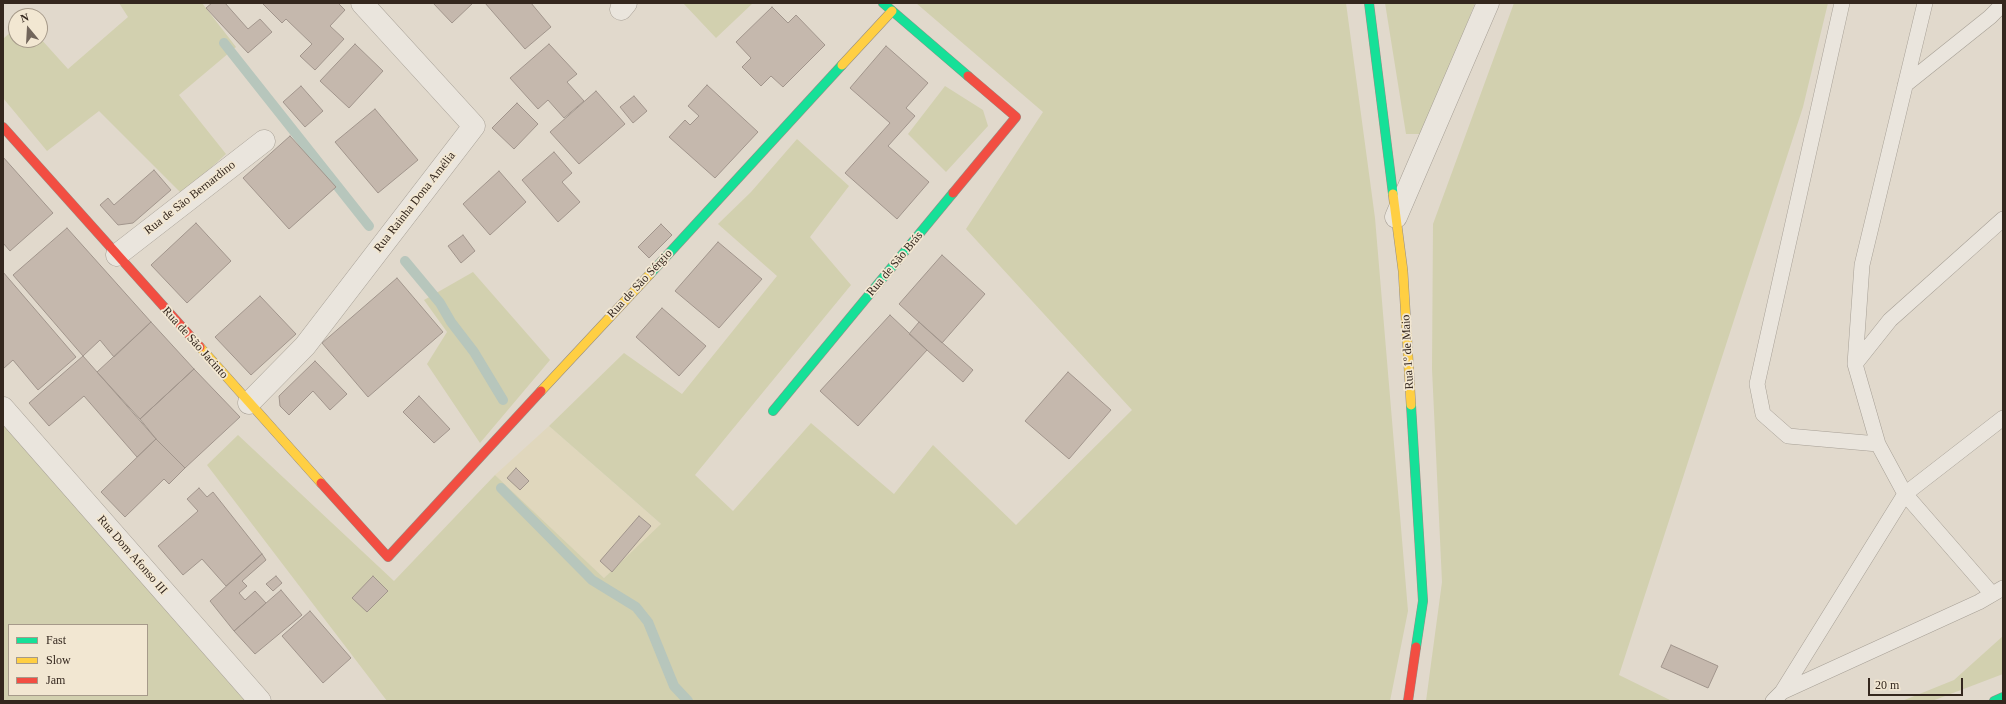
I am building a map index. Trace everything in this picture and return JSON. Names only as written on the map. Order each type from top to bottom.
[{"type":"street","name":"Rua Rainha Dona Amélia","points":[[249,403],[305,346],[474,126],[362,3]]},
{"type":"street","points":[[883,3],[892,11]]},
{"type":"street","name":"Rua 1º de Maio","points":[[1369,3],[1403,271],[1423,601],[1408,701]]},
{"type":"street","points":[[1396,217],[1488,3]]},
{"type":"street","name":"Rua de São Brás","points":[[773,411],[1016,117],[892,11]]},
{"type":"street","name":"Rua de São Sérgio","points":[[388,557],[892,11]]},
{"type":"street","name":"Rua de São Jacinto","points":[[3,127],[388,557]]},
{"type":"street","name":"Rua de São Bernardino","points":[[117,255],[264,142]]},
{"type":"street","name":"Rua Dom Afonso III","points":[[3,408],[260,701]]},
{"type":"street","points":[[1994,701],[2003,697]]},
{"type":"lane","points":[[1842,3],[1757,384],[1763,414],[1788,436],[1878,444]]},
{"type":"lane","points":[[1778,696],[1979,602],[1997,591],[1905,494],[1878,444],[1854,364],[1862,265],[1925,3]]},
{"type":"lane","points":[[1905,85],[1990,17],[2003,4]]},
{"type":"lane","points":[[1854,364],[1890,320],[2003,219]]},
{"type":"lane","points":[[1778,696],[1905,494],[2003,418]]},
{"type":"shaded area","points":[[119,3],[202,3],[236,47],[179,95],[226,154],[182,194],[99,111],[47,151],[3,98],[3,39],[8,34],[8,48],[48,47],[68,69],[128,17]]},
{"type":"shaded area","points":[[683,3],[753,3],[716,38]]},
{"type":"shaded area","points":[[916,3],[1346,3],[1375,218],[1408,611],[1390,701],[387,701],[207,465],[238,435],[394,581],[495,475],[604,578],[661,524],[549,426],[624,353],[682,394],[777,276],[718,224],[751,192],[797,139],[849,186],[810,237],[851,285],[695,475],[733,511],[811,423],[894,494],[933,445],[1016,525],[1132,410],[966,229],[1043,112]]},
{"type":"shaded area","points":[[1385,3],[1475,3],[1424,134],[1406,134]]},
{"type":"shaded area","points":[[1514,3],[1828,3],[1803,107],[1619,675],[1672,701],[1426,701],[1442,582],[1432,369],[1433,224]]},
{"type":"shaded area","points":[[945,86],[983,110],[988,126],[946,172],[908,134]]},
{"type":"shaded area","points":[[473,272],[550,360],[480,443],[427,364],[447,332],[424,300]]},
{"type":"shaded area","points":[[3,424],[245,701],[3,701]]},
{"type":"shaded area","points":[[549,426],[662,525],[604,578],[495,475]]},
{"type":"shaded area","points":[[2003,636],[2003,674],[1932,701],[1902,701],[1954,680]]},
{"type":"building","points":[[212,3],[225,3],[248,29],[260,19],[272,32],[248,53],[206,8]]},
{"type":"building","points":[[262,3],[338,3],[345,10],[330,26],[344,39],[315,70],[300,56],[312,44],[286,19],[282,23]]},
{"type":"building","points":[[433,3],[473,3],[452,23]]},
{"type":"building","points":[[485,3],[531,3],[551,27],[525,49]]},
{"type":"building","points":[[772,7],[788,23],[796,15],[825,45],[783,87],[771,76],[761,86],[742,67],[751,58],[736,42]]},
{"type":"building","points":[[355,44],[383,71],[349,108],[320,81]]},
{"type":"building","points":[[549,44],[577,74],[567,82],[584,101],[564,118],[548,100],[538,109],[510,78]]},
{"type":"building","points":[[886,46],[928,83],[906,108],[915,116],[888,146],[929,182],[897,219],[845,173],[890,123],[850,88]]},
{"type":"building","points":[[707,85],[758,132],[715,178],[669,137],[685,120],[690,125],[699,116],[688,106]]},
{"type":"building","points":[[301,86],[323,111],[305,127],[283,102]]},
{"type":"building","points":[[596,91],[625,124],[579,164],[550,132]]},
{"type":"building","points":[[634,96],[647,111],[633,123],[620,107]]},
{"type":"building","points":[[517,103],[538,124],[514,149],[492,128]]},
{"type":"building","points":[[375,109],[418,160],[378,193],[335,142]]},
{"type":"building","points":[[290,136],[336,187],[289,229],[243,178]]},
{"type":"building","points":[[554,152],[572,173],[562,182],[580,202],[558,222],[522,180]]},
{"type":"building","points":[[3,157],[53,213],[10,251],[3,243]]},
{"type":"building","points":[[154,170],[171,190],[133,223],[118,225],[100,205],[108,198],[114,205]]},
{"type":"building","points":[[499,171],[526,202],[490,235],[463,204]]},
{"type":"building","points":[[196,223],[231,261],[187,303],[151,265]]},
{"type":"building","points":[[661,224],[672,235],[649,258],[638,247]]},
{"type":"building","points":[[67,228],[151,322],[114,357],[100,340],[83,356],[13,275]]},
{"type":"building","points":[[463,235],[475,251],[461,263],[448,246]]},
{"type":"building","points":[[718,242],[762,279],[719,328],[675,291]]},
{"type":"building","points":[[942,255],[985,294],[942,343],[899,304]]},
{"type":"building","points":[[3,272],[76,357],[38,390],[13,360],[3,369]]},
{"type":"building","points":[[397,278],[443,332],[368,397],[322,343]]},
{"type":"building","points":[[260,296],[296,334],[251,375],[215,337]]},
{"type":"building","points":[[662,308],[706,346],[679,376],[636,337]]},
{"type":"building","points":[[890,315],[927,350],[858,426],[820,391]]},
{"type":"building","points":[[151,322],[194,369],[140,419],[97,372]]},
{"type":"building","points":[[919,322],[973,370],[963,382],[909,334]]},
{"type":"building","points":[[83,356],[156,439],[137,457],[84,396],[49,426],[29,403]]},
{"type":"building","points":[[315,361],[347,394],[330,410],[313,391],[289,415],[280,406],[279,396]]},
{"type":"building","points":[[194,369],[240,417],[185,468],[156,439],[140,419]]},
{"type":"building","points":[[1068,372],[1111,410],[1069,459],[1025,421]]},
{"type":"building","points":[[419,396],[450,429],[434,443],[403,412]]},
{"type":"building","points":[[156,439],[185,468],[169,484],[164,479],[125,517],[101,492]]},
{"type":"building","points":[[516,468],[529,481],[520,490],[507,478]]},
{"type":"building","points":[[199,488],[207,497],[213,492],[262,554],[226,586],[202,559],[183,575],[158,546],[198,511],[187,499]]},
{"type":"building","points":[[639,516],[651,526],[612,572],[600,561]]},
{"type":"building","points":[[262,554],[266,560],[242,581],[247,586],[239,593],[245,600],[255,591],[266,603],[234,631],[210,601]]},
{"type":"building","points":[[276,576],[282,583],[273,591],[266,584]]},
{"type":"building","points":[[373,576],[388,591],[367,612],[352,598]]},
{"type":"building","points":[[281,590],[302,615],[255,654],[234,631]]},
{"type":"building","points":[[310,611],[351,658],[323,683],[282,636]]},
{"type":"building","points":[[1671,645],[1718,666],[1708,688],[1661,667]]},
{"type":"waterway","points":[[224,43],[369,226]]},
{"type":"waterway","points":[[405,261],[440,303],[451,322],[474,352],[503,400]]},
{"type":"waterway","points":[[501,488],[592,580],[636,607],[648,622],[674,686],[688,701]]},
{"type":"traffic: fast","points":[[883,3],[968,76]]},
{"type":"traffic: fast","points":[[1369,3],[1393,194]]},
{"type":"traffic: fast","points":[[650,274],[842,65]]},
{"type":"traffic: fast","points":[[773,411],[953,193]]},
{"type":"traffic: fast","points":[[1411,405],[1423,601],[1416,647]]},
{"type":"traffic: fast","points":[[1994,701],[2003,697]]},
{"type":"traffic: slow","points":[[842,65],[892,11]]},
{"type":"traffic: slow","points":[[1393,194],[1403,271],[1411,405]]},
{"type":"traffic: slow","points":[[541,391],[650,274]]},
{"type":"traffic: slow","points":[[200,347],[321,483]]},
{"type":"traffic: jam","points":[[953,193],[1016,117],[968,76]]},
{"type":"traffic: jam","points":[[3,127],[200,347]]},
{"type":"traffic: jam","points":[[321,483],[388,557],[541,391]]},
{"type":"traffic: jam","points":[[1408,701],[1416,647]]}]
